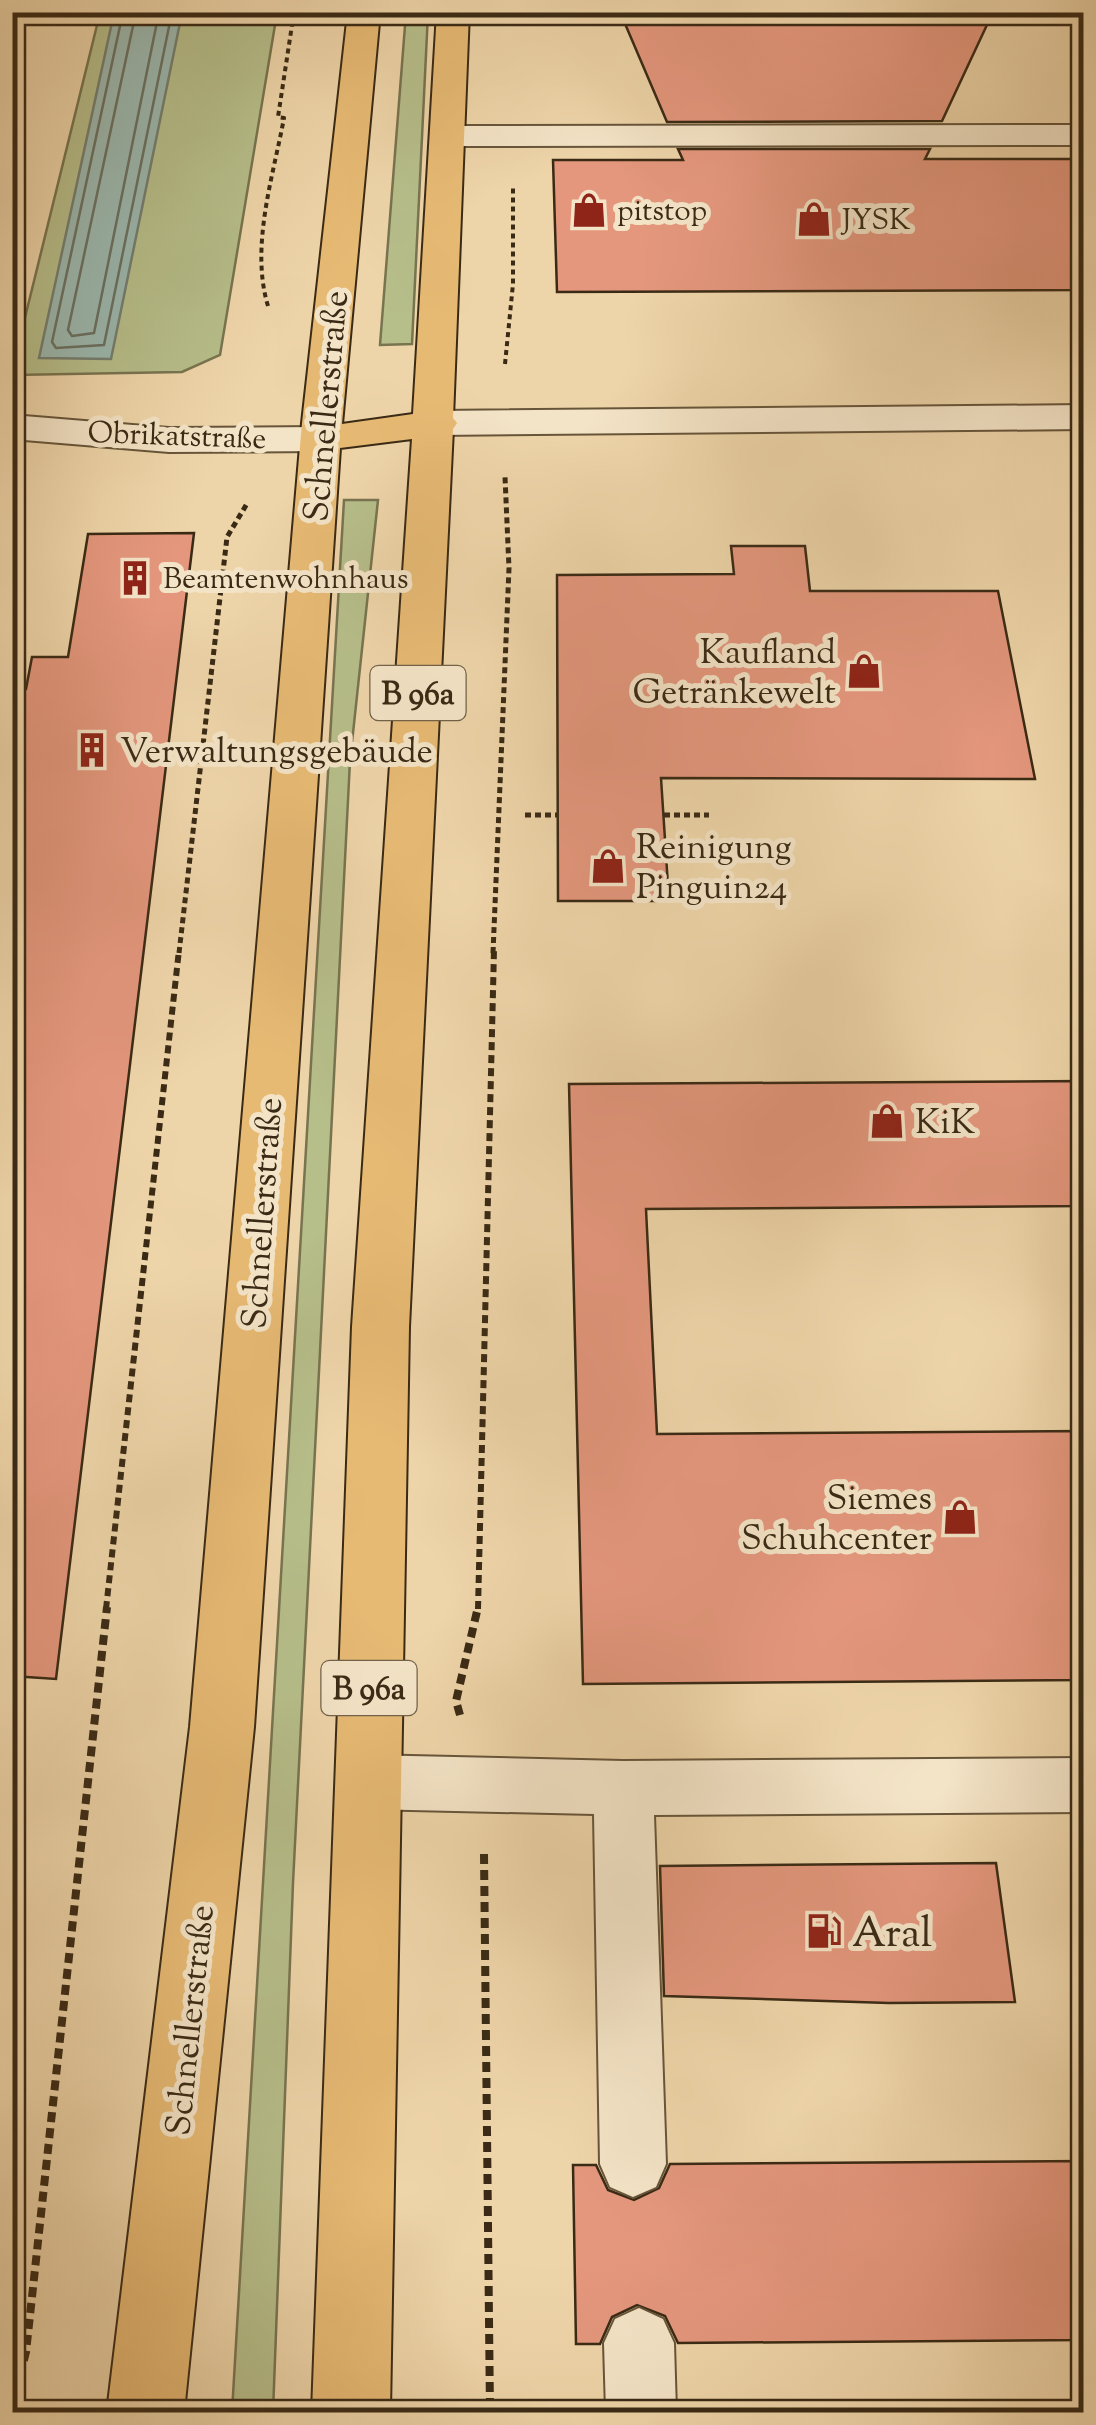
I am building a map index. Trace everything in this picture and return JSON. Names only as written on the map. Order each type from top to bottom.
[{"type":"main road","name":"Schnellerstraße","points":[[145,2412],[222,1727],[322,421],[364,12]]},
{"type":"main road","name":"B 96a","points":[[351,2412],[366,1782],[398,964],[437,423],[453,12]]},
{"type":"main road","points":[[322,421],[437,423]]},
{"type":"street","points":[[437,423],[1084,417]]},
{"type":"street","name":"Obrikatstraße","points":[[23,427],[169,440],[322,421]]},
{"type":"lane","points":[[449,136],[1084,135]]},
{"type":"lane","points":[[366,1782],[623,1788],[1084,1784]]},
{"type":"lane","points":[[623,1788],[633,2164]]},
{"type":"lane","points":[[639,2343],[641,2412]]},
{"type":"path","points":[[271,312],[259,283],[274,148],[284,118],[278,117],[294,12]]},
{"type":"path","points":[[490,2412],[484,1785],[456,1701],[478,1618],[493,964],[510,568],[504,499]]},
{"type":"path","points":[[12,2407],[26,2352],[73,1943],[130,1374],[227,537],[249,501]]},
{"type":"path","points":[[525,816],[558,815]]},
{"type":"path","points":[[664,816],[709,815]]},
{"type":"green space","points":[[100,13],[277,13],[220,355],[182,372],[13,375],[12,347],[18,346]]},
{"type":"green space","points":[[406,13],[428,13],[412,344],[380,345]]},
{"type":"green space","points":[[344,500],[378,500],[350,761],[293,1883],[273,2412],[232,2412]]},
{"type":"water","points":[[114,13],[182,13],[111,359],[39,358]]},
{"type":"building","points":[[620,12],[993,12],[942,121],[667,122]]},
{"type":"building","points":[[678,149],[930,149],[925,159],[1084,159],[1084,290],[557,292],[553,160],[683,160]]},
{"type":"building","points":[[194,533],[56,1679],[12,1676],[12,689],[26,689],[32,657],[68,657],[88,534]]},
{"type":"building","points":[[731,546],[805,546],[810,591],[998,591],[1035,779],[661,778],[669,901],[558,901],[557,575],[734,574]]},
{"type":"building","points":[[1084,1081],[1084,1206],[646,1209],[657,1434],[1084,1431],[1084,1680],[583,1684],[569,1084]]},
{"type":"building","name":"Aral","points":[[996,1863],[1015,2002],[889,2003],[664,1996],[660,1866]]},
{"type":"building","points":[[1084,2161],[1084,2340],[678,2343],[665,2316],[637,2305],[612,2317],[600,2344],[576,2344],[573,2165],[596,2165],[608,2190],[634,2200],[659,2188],[670,2164]]},
{"type":"place","name":"pitstop","points":[[589,210]]},
{"type":"place","name":"JYSK","points":[[814,219]]},
{"type":"place","name":"Beamtenwohnhaus","points":[[135,578]]},
{"type":"place","name":"Kaufland Getränkewelt","points":[[864,671]]},
{"type":"place","name":"Verwaltungsgebäude","points":[[92,750]]},
{"type":"place","name":"Reinigung Pinguin24","points":[[608,866]]},
{"type":"place","name":"KiK","points":[[887,1121]]},
{"type":"place","name":"Siemes Schuhcenter","points":[[960,1517]]},
{"type":"place","name":"Aral","points":[[824,1931]]}]
